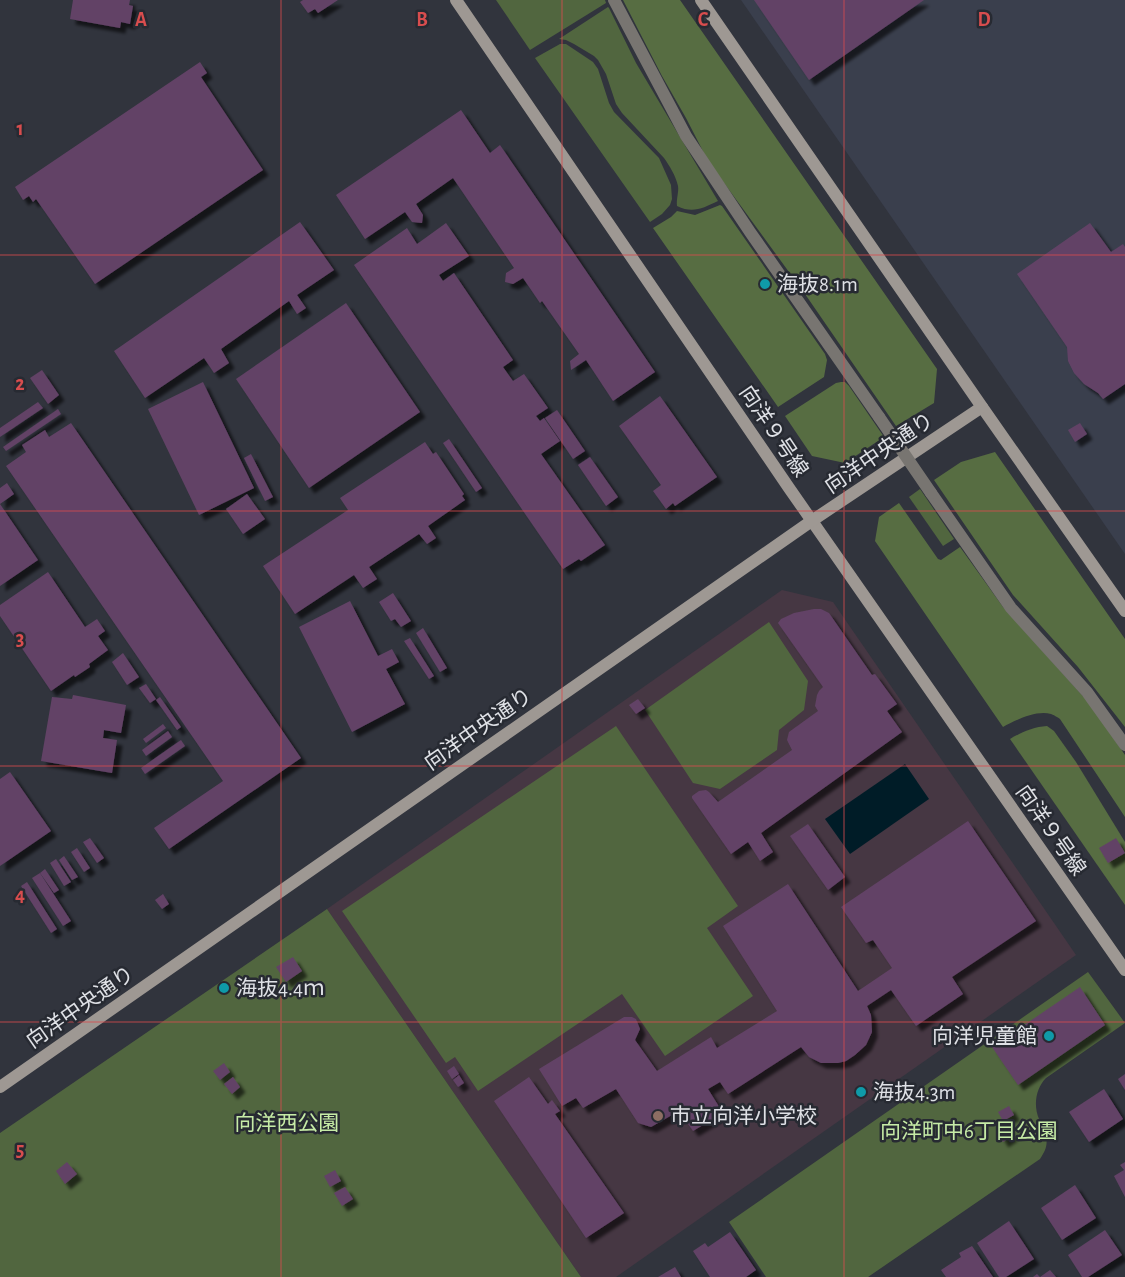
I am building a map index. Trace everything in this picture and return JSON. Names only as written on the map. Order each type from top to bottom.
[{"type":"street","name":"向洋９号線","points":[[456,0],[789,488],[1125,970]]},
{"type":"street","points":[[614,0],[686,136],[750,232],[1011,608],[1087,692],[1125,744]]},
{"type":"street","points":[[701,0],[1125,611]]},
{"type":"street","name":"向洋中央通り","points":[[0,1087],[813,520],[982,407]]},
{"type":"shaded area","points":[[741,0],[1125,0],[1125,554]]},
{"type":"shaded area","name":"市立向洋小学校","points":[[782,590],[833,602],[1076,955],[616,1277],[581,1277],[327,909]]},
{"type":"shaded area","points":[[905,764],[929,799],[850,854],[825,819]]},
{"type":"green space","points":[[496,0],[605,0],[606,3],[530,50]]},
{"type":"green space","points":[[623,0],[680,0],[937,369],[934,403],[896,426],[805,294],[708,161]]},
{"type":"green space","points":[[608,7],[636,63],[718,201],[693,210],[677,206],[676,178],[664,158],[616,104],[606,74],[598,60],[574,44],[559,39]]},
{"type":"green space","points":[[560,44],[566,44],[593,62],[598,69],[614,112],[659,158],[671,185],[672,199],[662,214],[650,222],[535,58]]},
{"type":"green space","points":[[720,205],[827,360],[824,377],[778,407],[653,228],[677,211],[695,215]]},
{"type":"green space","points":[[845,382],[884,437],[845,463],[812,456],[785,416],[836,383]]},
{"type":"green space","points":[[995,452],[1125,639],[1125,727],[1078,667],[1013,595],[934,480],[961,462]]},
{"type":"green space","points":[[920,489],[954,539],[943,546],[909,497]]},
{"type":"green space","points":[[899,503],[938,559],[941,560],[960,547],[1003,607],[1090,704],[1125,755],[1125,817],[1059,718],[1051,714],[1039,713],[1003,727],[875,541],[879,517]]},
{"type":"green space","points":[[769,622],[808,681],[804,710],[779,730],[777,750],[720,789],[693,783],[645,710]]},
{"type":"green space","points":[[616,726],[738,906],[707,928],[753,996],[665,1056],[622,994],[478,1091],[455,1057],[446,1063],[342,911]]},
{"type":"green space","points":[[1047,726],[1054,731],[1076,762],[1125,842],[1125,905],[1010,739],[1028,730]]},
{"type":"green space","name":"向洋西公園","points":[[327,909],[581,1277],[0,1277],[0,1133]]},
{"type":"green space","name":"向洋町中6丁目公園","points":[[1088,972],[1125,1023],[1043,1082],[1038,1092],[1036,1108],[1047,1143],[1040,1159],[868,1277],[766,1277],[729,1222]]},
{"type":"building","points":[[73,0],[130,0],[129,5],[133,6],[130,24],[121,22],[120,28],[70,19]]},
{"type":"building","points":[[303,0],[338,0],[318,13],[315,9],[308,13],[300,2]]},
{"type":"building","points":[[754,0],[924,0],[809,80]]},
{"type":"building","points":[[200,62],[207,73],[201,77],[263,170],[95,284],[36,199],[33,202],[29,196],[23,200],[15,187]]},
{"type":"building","points":[[461,110],[490,153],[500,145],[655,372],[613,401],[586,360],[571,370],[570,361],[579,354],[523,278],[513,284],[505,282],[506,273],[514,268],[453,178],[416,204],[423,215],[422,223],[412,222],[405,212],[365,239],[336,195]]},
{"type":"building","points":[[300,222],[334,270],[297,295],[306,308],[297,314],[289,301],[221,349],[229,363],[214,373],[204,358],[145,398],[114,351]]},
{"type":"building","points":[[446,223],[469,256],[439,275],[443,281],[454,273],[513,360],[503,367],[513,381],[524,374],[548,408],[536,416],[540,421],[544,418],[560,441],[541,454],[605,545],[581,561],[579,559],[563,569],[354,265],[407,228],[417,244]]},
{"type":"building","points":[[1090,223],[1111,252],[1123,244],[1125,247],[1125,384],[1103,399],[1074,373],[1068,361],[1067,347],[1017,274]]},
{"type":"building","points":[[346,303],[420,412],[309,488],[236,379]]},
{"type":"building","points":[[42,370],[59,395],[48,404],[30,378]]},
{"type":"building","points":[[203,382],[254,488],[199,515],[148,409]]},
{"type":"building","points":[[660,396],[717,477],[675,506],[673,503],[666,509],[653,491],[661,485],[619,426]]},
{"type":"building","points":[[38,402],[43,408],[0,437],[0,428]]},
{"type":"building","points":[[58,409],[61,414],[6,451],[3,447]]},
{"type":"building","points":[[557,410],[585,451],[573,459],[545,418]]},
{"type":"building","points":[[71,423],[301,758],[169,849],[154,828],[223,781],[6,466],[26,452],[22,445],[45,430],[49,437]]},
{"type":"building","points":[[1080,423],[1087,434],[1075,442],[1068,430]]},
{"type":"building","points":[[449,439],[482,488],[476,492],[443,443]]},
{"type":"building","points":[[425,442],[433,454],[436,452],[464,494],[462,496],[465,500],[428,526],[436,538],[427,544],[419,534],[369,567],[377,579],[363,588],[354,575],[295,614],[263,566],[348,510],[340,498]]},
{"type":"building","points":[[251,454],[273,497],[265,501],[244,458]]},
{"type":"building","points":[[590,457],[618,497],[606,506],[578,465]]},
{"type":"building","points":[[7,483],[14,494],[0,504],[0,488]]},
{"type":"building","points":[[247,494],[265,519],[243,534],[226,509]]},
{"type":"building","points":[[0,504],[38,560],[0,586]]},
{"type":"building","points":[[48,572],[85,627],[97,619],[105,631],[98,636],[108,650],[89,664],[90,667],[51,691],[0,616],[0,605]]},
{"type":"building","points":[[393,593],[411,621],[401,627],[395,619],[391,621],[379,602]]},
{"type":"building","points":[[350,601],[378,656],[392,649],[399,662],[386,669],[405,704],[352,732],[299,627]]},
{"type":"building","points":[[821,609],[829,613],[872,675],[875,674],[897,704],[887,711],[902,732],[761,833],[773,852],[760,861],[748,842],[731,854],[692,796],[699,791],[706,790],[718,802],[792,750],[787,740],[789,732],[818,711],[815,706],[817,695],[823,687],[778,623],[781,619],[794,613]]},
{"type":"building","points":[[423,628],[447,668],[440,672],[416,633]]},
{"type":"building","points":[[410,638],[434,676],[429,679],[404,641]]},
{"type":"building","points":[[123,653],[139,677],[127,685],[112,662]]},
{"type":"building","points":[[146,684],[156,699],[150,703],[139,688]]},
{"type":"building","points":[[73,695],[126,705],[121,733],[104,730],[103,738],[117,740],[112,773],[41,761],[52,697],[72,699]]},
{"type":"building","points":[[160,697],[181,727],[177,730],[156,700]]},
{"type":"building","points":[[638,699],[645,708],[636,714],[629,705]]},
{"type":"building","points":[[163,724],[166,728],[146,743],[143,739]]},
{"type":"building","points":[[168,731],[172,737],[146,756],[142,750]]},
{"type":"building","points":[[181,740],[185,746],[145,774],[141,768]]},
{"type":"building","points":[[10,772],[51,831],[0,866],[0,779]]},
{"type":"building","points":[[968,821],[1036,921],[952,977],[963,994],[916,1026],[891,990],[867,1006],[871,1015],[872,1032],[866,1045],[855,1055],[838,1063],[821,1063],[809,1057],[801,1047],[728,1094],[720,1082],[708,1089],[723,1113],[693,1131],[679,1111],[651,1127],[638,1123],[616,1089],[583,1108],[576,1098],[562,1106],[539,1069],[624,1017],[636,1019],[640,1029],[635,1040],[657,1071],[711,1037],[717,1048],[777,1011],[723,926],[788,884],[858,991],[892,968],[873,940],[866,943],[841,907]]},
{"type":"building","points":[[808,824],[845,877],[828,890],[790,836]]},
{"type":"building","points":[[90,838],[104,858],[97,863],[83,842]]},
{"type":"building","points":[[1116,838],[1125,853],[1108,863],[1099,848]]},
{"type":"building","points":[[77,848],[90,868],[84,872],[71,852]]},
{"type":"building","points":[[64,856],[78,877],[72,880],[59,860]]},
{"type":"building","points":[[56,859],[71,882],[64,886],[50,863]]},
{"type":"building","points":[[45,869],[59,890],[54,893],[40,873]]},
{"type":"building","points":[[40,873],[71,921],[63,926],[32,878]]},
{"type":"building","points":[[27,882],[57,929],[51,933],[21,886]]},
{"type":"building","points":[[163,894],[169,904],[162,909],[155,900]]},
{"type":"building","points":[[293,957],[302,971],[286,982],[276,967]]},
{"type":"building","name":"向洋児童館","points":[[1080,987],[1105,1025],[1018,1085],[992,1047]]},
{"type":"building","points":[[224,1063],[230,1072],[220,1080],[213,1071]]},
{"type":"building","points":[[454,1066],[459,1074],[452,1079],[447,1071]]},
{"type":"building","points":[[1125,1074],[1125,1090],[1118,1079]]},
{"type":"building","points":[[459,1075],[464,1083],[458,1087],[453,1080]]},
{"type":"building","points":[[233,1077],[240,1087],[232,1094],[224,1084]]},
{"type":"building","points":[[529,1077],[548,1104],[552,1100],[560,1111],[555,1114],[624,1213],[586,1238],[494,1101]]},
{"type":"building","points":[[1104,1089],[1123,1119],[1089,1142],[1069,1112]]},
{"type":"building","points":[[1009,1106],[1014,1115],[1003,1121],[998,1112]]},
{"type":"building","points":[[1005,1125],[1012,1136],[1003,1142],[996,1130]]},
{"type":"building","points":[[67,1162],[77,1174],[65,1184],[56,1171]]},
{"type":"building","points":[[1125,1162],[1125,1197],[1114,1176],[1124,1170],[1120,1165]]},
{"type":"building","points":[[335,1170],[341,1181],[330,1187],[324,1176]]},
{"type":"building","points":[[1075,1185],[1096,1218],[1062,1240],[1041,1208]]},
{"type":"building","points":[[345,1187],[353,1199],[342,1206],[334,1193]]},
{"type":"building","points":[[1009,1221],[1034,1259],[1006,1277],[999,1277],[977,1243]]},
{"type":"building","points":[[1105,1230],[1122,1255],[1088,1277],[1082,1277],[1068,1255]]},
{"type":"building","points":[[730,1232],[756,1270],[746,1277],[710,1277],[693,1251],[705,1243],[708,1247]]},
{"type":"building","points":[[972,1246],[993,1277],[946,1277],[941,1270],[961,1257],[959,1253]]},
{"type":"building","points":[[675,1267],[681,1277],[658,1277]]},
{"type":"building","points":[[1050,1270],[1056,1277],[1040,1277]]},
{"type":"place","name":"海抜8.1m","points":[[765,284]]},
{"type":"place","name":"海抜4.4ｍ","points":[[224,988]]},
{"type":"place","name":"向洋児童館","points":[[1049,1036]]},
{"type":"place","name":"海抜4.3m","points":[[861,1092]]},
{"type":"place","name":"市立向洋小学校","points":[[658,1116]]}]
